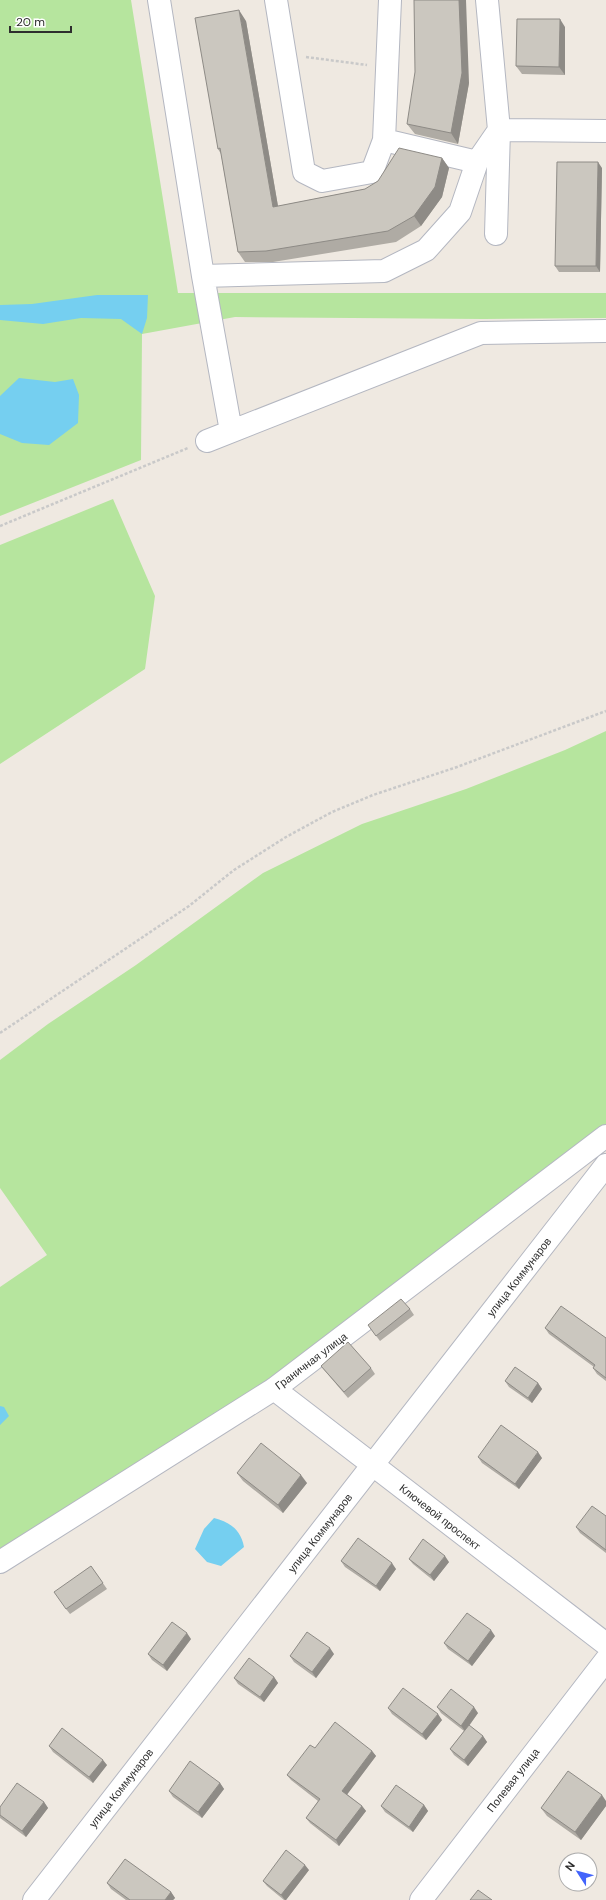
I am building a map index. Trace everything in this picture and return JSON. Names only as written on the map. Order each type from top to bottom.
[{"type":"street","points":[[159,0],[203,276],[231,431]]},
{"type":"street","points":[[276,0],[304,172],[322,181],[372,172],[384,140],[390,0]]},
{"type":"street","points":[[487,0],[499,130],[496,234]]},
{"type":"street","points":[[203,276],[384,271],[426,250],[460,212],[477,162],[499,130]]},
{"type":"street","points":[[499,130],[606,131]]},
{"type":"street","points":[[384,140],[477,162]]},
{"type":"street","points":[[207,441],[481,332],[606,331]]},
{"type":"street","name":"Граничная улица","points":[[0,1562],[274,1389],[606,1136]]},
{"type":"street","name":"улица Коммунаров","points":[[34,1900],[606,1165]]},
{"type":"street","name":"Ключевой проспект","points":[[274,1389],[606,1644]]},
{"type":"street","name":"Полевая улица","points":[[421,1900],[606,1660]]},
{"type":"path","points":[[285,54],[387,67]]},
{"type":"path","points":[[0,526],[207,441]]},
{"type":"path","points":[[0,1033],[189,906],[234,870],[286,837],[332,812],[373,795],[457,767],[606,711]]},
{"type":"green space","points":[[0,0],[131,0],[178,293],[606,293],[606,318],[484,319],[235,317],[142,334],[141,460],[0,516]]},
{"type":"green space","points":[[113,499],[155,596],[145,669],[0,764],[0,545]]},
{"type":"green space","points":[[606,731],[606,1127],[267,1381],[0,1553],[0,1287],[47,1255],[0,1188],[0,1060],[48,1024],[136,965],[263,873],[362,824],[466,789],[565,750]]},
{"type":"water","points":[[97,295],[148,295],[147,318],[142,334],[121,319],[81,318],[43,324],[0,320],[0,305],[32,304]]},
{"type":"water","points":[[19,378],[55,382],[73,379],[79,395],[78,423],[49,445],[22,443],[0,434],[0,396]]},
{"type":"water","points":[[0,1406],[4,1407],[9,1416],[0,1425]]},
{"type":"water","points":[[214,1518],[230,1524],[237,1531],[243,1541],[244,1547],[221,1566],[207,1562],[195,1549],[204,1529]]},
{"type":"building","points":[[414,0],[459,0],[462,73],[451,133],[407,124],[415,72]]},
{"type":"building","points":[[239,10],[273,207],[365,189],[378,181],[399,148],[442,158],[435,187],[414,216],[388,231],[266,251],[238,252],[195,18]]},
{"type":"building","points":[[517,19],[560,19],[559,67],[516,66]]},
{"type":"building","points":[[557,162],[598,162],[596,266],[555,266]]},
{"type":"building","points":[[401,1299],[410,1309],[376,1336],[368,1325]]},
{"type":"building","points":[[561,1306],[606,1338],[606,1378],[593,1368],[595,1365],[545,1328]]},
{"type":"building","points":[[348,1342],[371,1368],[344,1392],[321,1366]]},
{"type":"building","points":[[515,1367],[538,1383],[528,1398],[505,1381]]},
{"type":"building","points":[[501,1425],[538,1452],[515,1484],[478,1457]]},
{"type":"building","points":[[261,1443],[301,1475],[278,1505],[237,1473]]},
{"type":"building","points":[[592,1506],[606,1516],[606,1550],[576,1527]]},
{"type":"building","points":[[358,1538],[392,1563],[376,1586],[341,1561]]},
{"type":"building","points":[[423,1539],[445,1556],[430,1575],[409,1559]]},
{"type":"building","points":[[91,1566],[103,1583],[66,1609],[54,1592]]},
{"type":"building","points":[[467,1613],[491,1630],[468,1661],[444,1643]]},
{"type":"building","points":[[172,1622],[187,1633],[163,1665],[148,1654]]},
{"type":"building","points":[[307,1632],[330,1648],[312,1672],[290,1656]]},
{"type":"building","points":[[249,1658],[274,1677],[260,1697],[234,1678]]},
{"type":"building","points":[[403,1688],[438,1714],[422,1734],[388,1708]]},
{"type":"building","points":[[451,1689],[474,1707],[461,1726],[437,1707]]},
{"type":"building","points":[[335,1722],[372,1751],[342,1791],[362,1806],[336,1840],[306,1818],[320,1799],[287,1775],[310,1745],[315,1748]]},
{"type":"building","points":[[469,1725],[483,1736],[464,1760],[450,1749]]},
{"type":"building","points":[[62,1728],[103,1760],[89,1777],[49,1746]]},
{"type":"building","points":[[190,1761],[220,1783],[198,1812],[169,1791]]},
{"type":"building","points":[[568,1771],[602,1795],[575,1832],[541,1808]]},
{"type":"building","points":[[17,1783],[44,1802],[22,1831],[0,1815],[0,1807]]},
{"type":"building","points":[[396,1785],[424,1805],[409,1827],[381,1806]]},
{"type":"building","points":[[286,1850],[305,1865],[281,1895],[263,1881]]},
{"type":"building","points":[[125,1859],[171,1892],[165,1900],[130,1900],[107,1883]]},
{"type":"building","points":[[478,1890],[492,1900],[470,1900]]}]
